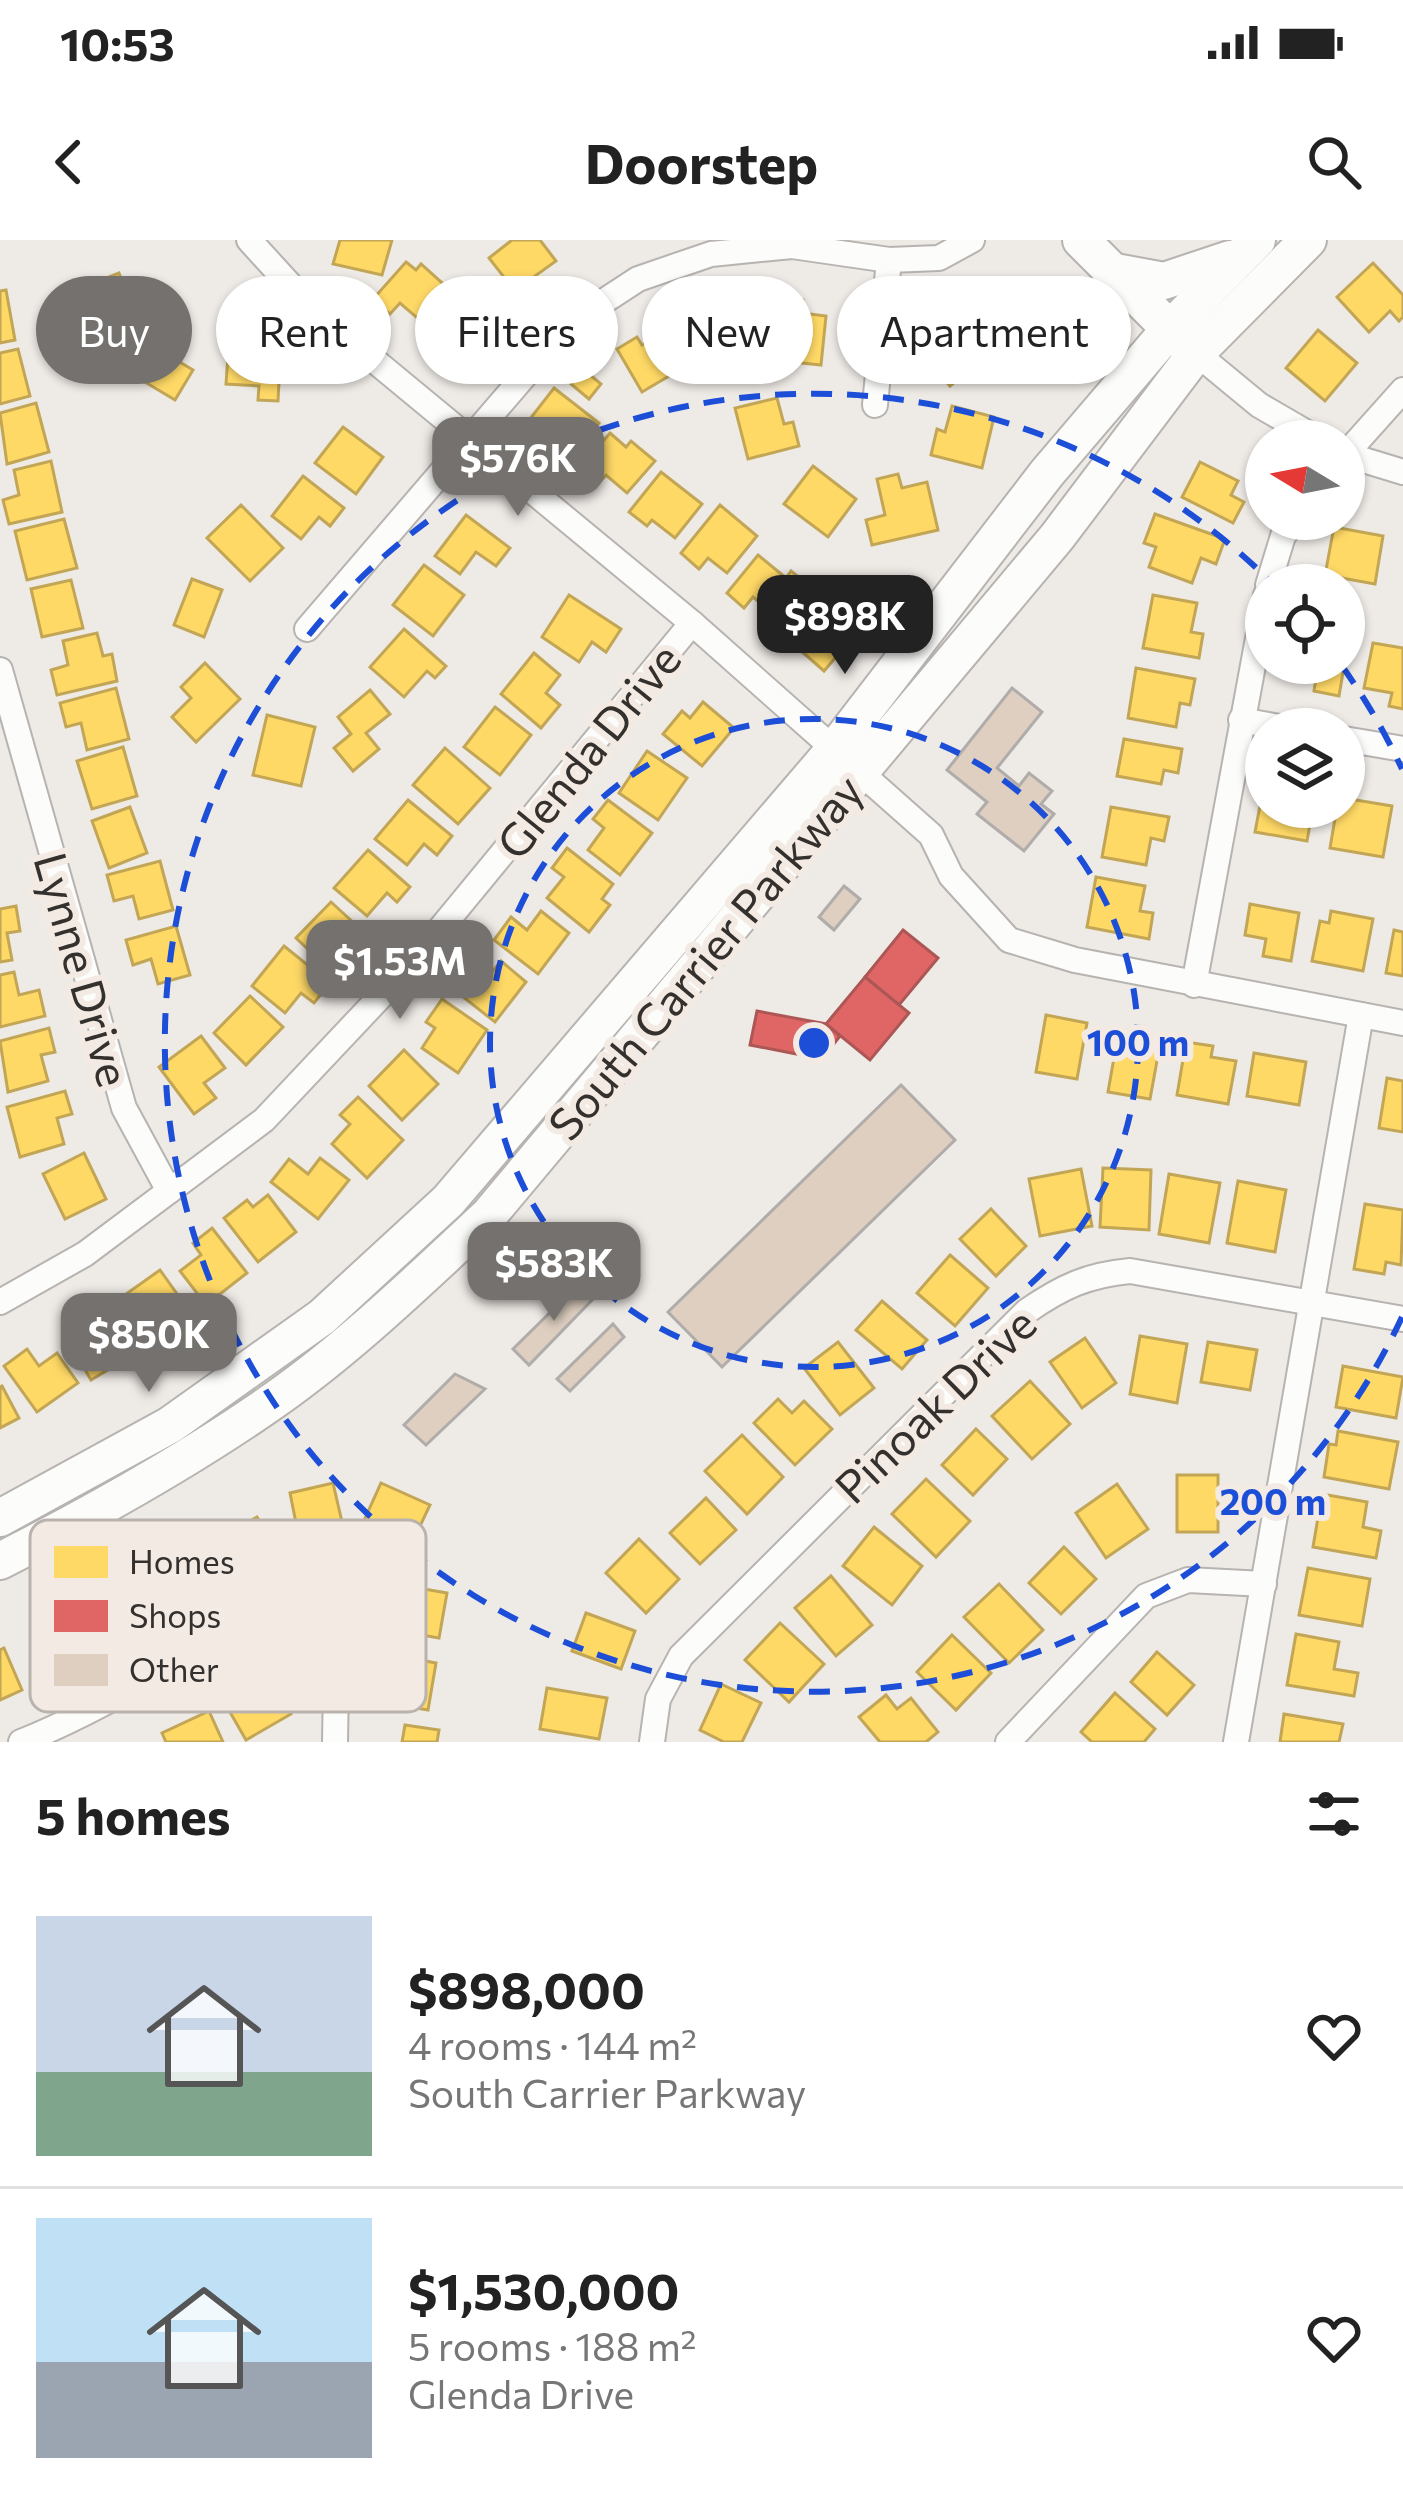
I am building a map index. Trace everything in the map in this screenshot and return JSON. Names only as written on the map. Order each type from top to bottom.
[{"type":"main road","points":[[1081,240],[1183,342]]},
{"type":"main road","name":"South Carrier Parkway","points":[[1183,342],[1308,240]]},
{"type":"main road","points":[[1110,271],[1164,281],[1251,246]]},
{"type":"main road","name":"South Carrier Parkway","points":[[0,1518],[332,1330],[488,1216],[652,1025],[846,761],[1057,537],[1251,246]]},
{"type":"main road","name":"South Carrier Parkway","points":[[80,1520],[266,1406],[332,1330]]},
{"type":"main road","name":"South Carrier Parkway","points":[[0,1561],[30,1546]]},
{"type":"street","points":[[249,240],[312,309],[692,622],[931,835],[951,876],[1009,940],[1194,985],[1403,1023]]},
{"type":"street","points":[[308,629],[569,324],[638,279],[711,254],[792,246],[889,260],[939,258],[972,240]]},
{"type":"street","points":[[875,405],[889,260]]},
{"type":"street","points":[[1183,342],[1259,405],[1285,420]]},
{"type":"street","points":[[1365,432],[1403,390]]},
{"type":"street","points":[[1365,461],[1403,472]]},
{"type":"street","name":"Glenda Drive","points":[[0,1302],[85,1254],[264,1120],[345,1039],[692,622]]},
{"type":"street","name":"Lynne Drive","points":[[0,670],[124,1108],[169,1191]]},
{"type":"street","points":[[1194,985],[1248,684]]},
{"type":"street","points":[[1241,720],[1245,721]]},
{"type":"street","points":[[1365,743],[1403,749]]},
{"type":"street","points":[[1236,1742],[1361,1015]]},
{"type":"street","name":"Pinoak Drive","points":[[652,1742],[658,1699],[681,1656],[1011,1326],[1055,1292],[1090,1274],[1130,1271],[1403,1319]]},
{"type":"street","points":[[1008,1742],[1146,1597],[1188,1580],[1264,1584]]},
{"type":"street","points":[[21,1742],[94,1712]]},
{"type":"street","points":[[334,1742],[335,1712]]},
{"type":"building: Homes","points":[[340,240],[392,240],[382,275],[333,264]]},
{"type":"building: Homes","points":[[512,240],[540,240],[556,261],[535,276],[503,276],[489,258]]},
{"type":"building: Homes","points":[[406,262],[416,270],[421,264],[434,276],[415,276],[415,316],[400,303],[391,313],[391,279]]},
{"type":"building: Homes","points":[[1373,263],[1403,295],[1403,317],[1399,321],[1390,311],[1369,332],[1337,297]]},
{"type":"building: Homes","points":[[6,290],[15,340],[0,343],[0,291]]},
{"type":"building: Homes","points":[[813,314],[826,316],[821,365],[813,364]]},
{"type":"building: Homes","points":[[1318,330],[1357,363],[1325,401],[1286,368]]},
{"type":"building: Homes","points":[[637,337],[642,345],[642,384],[656,384],[642,392],[618,351]]},
{"type":"building: Homes","points":[[18,349],[30,396],[0,404],[0,353]]},
{"type":"building: Homes","points":[[148,384],[185,384],[175,400]]},
{"type":"building: Homes","points":[[226,384],[279,384],[278,401],[258,400],[259,386]]},
{"type":"building: Homes","points":[[571,384],[601,384],[589,399]]},
{"type":"building: Homes","points":[[554,388],[599,423],[570,460],[526,424]]},
{"type":"building: Homes","points":[[777,398],[784,424],[793,422],[799,446],[748,459],[735,408]]},
{"type":"building: Homes","points":[[36,403],[49,452],[7,464],[0,413]]},
{"type":"building: Homes","points":[[952,406],[994,417],[982,468],[931,455],[937,429],[945,432]]},
{"type":"building: Homes","points":[[343,427],[383,457],[356,494],[315,463]]},
{"type":"building: Homes","points":[[610,433],[626,447],[631,441],[655,461],[627,493],[606,475],[597,485],[579,469]]},
{"type":"building: Homes","points":[[51,461],[62,512],[9,524],[3,500],[19,495],[14,470]]},
{"type":"building: Homes","points":[[1200,462],[1238,481],[1231,495],[1244,502],[1233,523],[1182,497]]},
{"type":"building: Homes","points":[[813,466],[856,499],[828,537],[784,504]]},
{"type":"building: Homes","points":[[661,472],[702,504],[675,538],[652,520],[647,526],[629,512]]},
{"type":"building: Homes","points":[[898,474],[902,488],[927,482],[938,530],[872,545],[866,520],[885,515],[877,479]]},
{"type":"building: Homes","points":[[303,476],[344,508],[330,526],[319,517],[301,539],[272,516]]},
{"type":"building: Homes","points":[[241,505],[283,548],[250,581],[207,538]]},
{"type":"building: Homes","points":[[720,505],[757,536],[727,573],[708,558],[699,569],[681,553]]},
{"type":"building: Homes","points":[[1155,514],[1225,539],[1216,564],[1201,558],[1192,583],[1149,567],[1156,547],[1144,543]]},
{"type":"building: Homes","points":[[466,515],[510,548],[496,566],[476,552],[460,574],[435,556]]},
{"type":"building: Homes","points":[[64,519],[77,568],[27,580],[15,531]]},
{"type":"building: Homes","points":[[1365,533],[1383,536],[1375,584],[1365,582],[1365,564],[1327,564],[1332,540],[1365,540]]},
{"type":"building: Homes","points":[[758,555],[786,578],[791,571],[806,583],[778,618],[753,597],[744,608],[727,593]]},
{"type":"building: Homes","points":[[424,565],[464,595],[433,636],[393,605]]},
{"type":"building: Homes","points":[[192,579],[222,590],[204,637],[174,625]]},
{"type":"building: Homes","points":[[71,580],[83,628],[42,637],[31,589]]},
{"type":"building: Homes","points":[[569,595],[621,629],[606,652],[592,642],[579,662],[542,637]]},
{"type":"building: Homes","points":[[1153,595],[1197,603],[1191,632],[1203,634],[1199,658],[1143,648]]},
{"type":"building: Homes","points":[[811,599],[854,636],[824,671],[782,634]]},
{"type":"building: Homes","points":[[404,629],[446,666],[435,678],[427,671],[404,697],[370,667]]},
{"type":"building: Homes","points":[[97,633],[103,656],[112,654],[117,681],[57,695],[51,670],[68,665],[63,641]]},
{"type":"building: Homes","points":[[1373,643],[1403,648],[1403,709],[1389,706],[1392,693],[1364,688]]},
{"type":"building: Homes","points":[[534,653],[560,675],[546,693],[560,705],[541,728],[501,694]]},
{"type":"building: Homes","points":[[205,663],[240,699],[196,742],[172,717],[191,698],[181,687]]},
{"type":"building: Homes","points":[[1136,668],[1195,679],[1190,705],[1180,703],[1176,727],[1128,718]]},
{"type":"building: Homes","points":[[1315,684],[1341,684],[1339,696],[1314,691]]},
{"type":"building: Homes","points":[[116,688],[129,739],[87,750],[81,723],[66,727],[60,703]]},
{"type":"building: Homes","points":[[370,690],[390,714],[366,733],[379,749],[353,771],[334,748],[351,734],[338,717]]},
{"type":"building: Homes","points":[[703,702],[734,728],[702,766],[663,734],[682,711],[690,718]]},
{"type":"building: Homes","points":[[495,707],[531,735],[500,775],[464,747]]},
{"type":"building: Homes","points":[[267,715],[315,727],[301,786],[253,775]]},
{"type":"building: Homes","points":[[1124,739],[1182,749],[1178,773],[1164,770],[1161,784],[1117,776]]},
{"type":"building: Homes","points":[[123,747],[137,796],[92,809],[77,761]]},
{"type":"building: Homes","points":[[445,748],[490,788],[458,824],[413,785]]},
{"type":"building: Homes","points":[[647,751],[687,778],[658,820],[619,793]]},
{"type":"building: Homes","points":[[408,800],[452,836],[437,855],[424,844],[407,865],[375,839]]},
{"type":"building: Homes","points":[[608,800],[652,833],[620,875],[588,850],[604,828],[593,819]]},
{"type":"building: Homes","points":[[1365,802],[1392,806],[1383,857],[1330,848],[1333,828],[1365,828]]},
{"type":"building: Homes","points":[[130,807],[147,853],[109,868],[92,821]]},
{"type":"building: Homes","points":[[1111,807],[1169,817],[1164,841],[1151,838],[1146,865],[1102,857]]},
{"type":"building: Homes","points":[[1256,828],[1309,828],[1307,841],[1255,832]]},
{"type":"building: Homes","points":[[567,848],[613,884],[602,899],[610,905],[589,932],[547,898],[564,877],[552,868]]},
{"type":"building: Homes","points":[[368,850],[410,887],[397,902],[387,893],[367,916],[334,888]]},
{"type":"building: Homes","points":[[160,861],[173,910],[139,919],[133,896],[114,901],[107,875]]},
{"type":"building: Homes","points":[[1096,877],[1145,886],[1140,911],[1153,913],[1149,939],[1087,927]]},
{"type":"building: Homes","points":[[331,902],[355,924],[340,940],[355,955],[335,975],[296,938]]},
{"type":"building: Homes","points":[[1250,904],[1299,913],[1291,961],[1263,956],[1266,939],[1245,935]]},
{"type":"building: Homes","points":[[16,906],[20,931],[7,933],[12,960],[0,962],[0,909]]},
{"type":"building: Homes","points":[[541,911],[569,933],[538,974],[494,940],[511,917],[527,930]]},
{"type":"building: Homes","points":[[1331,911],[1373,919],[1363,971],[1312,961],[1320,921],[1329,923]]},
{"type":"building: Homes","points":[[176,926],[190,975],[158,984],[151,959],[133,965],[126,940]]},
{"type":"building: Homes","points":[[1394,930],[1403,932],[1403,976],[1386,973]]},
{"type":"building: Homes","points":[[284,946],[330,983],[314,1003],[301,993],[285,1013],[252,986]]},
{"type":"building: Homes","points":[[501,961],[526,982],[495,1022],[453,989],[472,964],[488,977]]},
{"type":"building: Homes","points":[[14,972],[19,995],[39,990],[45,1016],[0,1027],[0,975]]},
{"type":"building: Homes","points":[[250,996],[283,1027],[246,1065],[214,1033]]},
{"type":"building: Homes","points":[[442,999],[487,1030],[458,1073],[422,1048],[435,1028],[426,1022]]},
{"type":"building: Homes","points":[[1046,1015],[1087,1023],[1077,1079],[1036,1072]]},
{"type":"building: Homes","points":[[49,1028],[55,1052],[41,1055],[48,1081],[8,1092],[0,1041]]},
{"type":"building: Homes","points":[[1119,1029],[1145,1034],[1142,1047],[1159,1050],[1150,1099],[1108,1092]]},
{"type":"building: Homes","points":[[201,1036],[225,1068],[204,1083],[216,1098],[194,1114],[159,1067]]},
{"type":"building: Homes","points":[[1186,1042],[1213,1046],[1211,1057],[1236,1061],[1228,1104],[1177,1095]]},
{"type":"building: Homes","points":[[404,1050],[438,1084],[402,1120],[369,1086]]},
{"type":"building: Homes","points":[[1254,1053],[1306,1062],[1299,1105],[1247,1096]]},
{"type":"building: Homes","points":[[1387,1078],[1403,1081],[1403,1132],[1379,1128]]},
{"type":"building: Homes","points":[[65,1091],[72,1114],[57,1118],[64,1144],[20,1157],[7,1107]]},
{"type":"building: Homes","points":[[358,1097],[403,1140],[367,1178],[332,1144],[350,1124],[340,1115]]},
{"type":"building: Homes","points":[[84,1153],[106,1199],[65,1219],[43,1174]]},
{"type":"building: Homes","points":[[320,1158],[349,1180],[318,1219],[271,1182],[289,1159],[308,1174]]},
{"type":"building: Homes","points":[[1103,1168],[1151,1170],[1149,1230],[1100,1227]]},
{"type":"building: Homes","points":[[1081,1169],[1092,1226],[1040,1236],[1029,1179]]},
{"type":"building: Homes","points":[[1169,1174],[1220,1183],[1209,1243],[1159,1234]]},
{"type":"building: Homes","points":[[1238,1181],[1286,1190],[1275,1252],[1227,1243]]},
{"type":"building: Homes","points":[[268,1195],[296,1232],[258,1262],[224,1218],[247,1200],[253,1207]]},
{"type":"building: Homes","points":[[1365,1204],[1403,1210],[1401,1265],[1386,1262],[1384,1274],[1354,1269]]},
{"type":"building: Homes","points":[[991,1209],[1026,1246],[996,1276],[960,1239]]},
{"type":"building: Homes","points":[[212,1228],[247,1273],[206,1305],[180,1271],[201,1255],[193,1243]]},
{"type":"building: Homes","points":[[950,1255],[988,1288],[955,1326],[917,1293]]},
{"type":"building: Homes","points":[[160,1270],[187,1308],[145,1337],[119,1299]]},
{"type":"building: Homes","points":[[882,1301],[927,1340],[902,1369],[856,1330]]},
{"type":"building: Homes","points":[[106,1303],[136,1353],[91,1380],[69,1343],[92,1329],[84,1316]]},
{"type":"building: Homes","points":[[1140,1336],[1187,1344],[1177,1403],[1130,1394]]},
{"type":"building: Homes","points":[[1085,1338],[1116,1383],[1082,1408],[1050,1362]]},
{"type":"building: Homes","points":[[838,1342],[874,1388],[840,1415],[804,1368]]},
{"type":"building: Homes","points":[[1208,1342],[1257,1350],[1250,1390],[1201,1382]]},
{"type":"building: Homes","points":[[27,1349],[39,1366],[57,1353],[78,1383],[37,1412],[4,1366]]},
{"type":"building: Homes","points":[[1343,1366],[1403,1377],[1396,1418],[1336,1407]]},
{"type":"building: Homes","points":[[1030,1381],[1070,1424],[1032,1459],[992,1416]]},
{"type":"building: Homes","points":[[0,1387],[19,1418],[0,1428]]},
{"type":"building: Homes","points":[[778,1399],[792,1413],[804,1401],[832,1429],[795,1465],[754,1423]]},
{"type":"building: Homes","points":[[976,1429],[1007,1459],[973,1495],[942,1465]]},
{"type":"building: Homes","points":[[1338,1431],[1398,1442],[1389,1489],[1324,1477],[1329,1444],[1336,1445]]},
{"type":"building: Homes","points":[[742,1435],[783,1477],[747,1514],[705,1471]]},
{"type":"building: Homes","points":[[1177,1475],[1218,1475],[1218,1532],[1177,1532]]},
{"type":"building: Homes","points":[[926,1479],[970,1521],[936,1557],[892,1514]]},
{"type":"building: Homes","points":[[333,1483],[342,1520],[295,1520],[290,1493]]},
{"type":"building: Homes","points":[[381,1483],[430,1505],[423,1520],[364,1520]]},
{"type":"building: Homes","points":[[1117,1484],[1148,1529],[1106,1558],[1076,1513]]},
{"type":"building: Homes","points":[[1322,1494],[1367,1502],[1363,1527],[1381,1531],[1376,1558],[1313,1547]]},
{"type":"building: Homes","points":[[706,1498],[736,1530],[700,1564],[670,1533]]},
{"type":"building: Homes","points":[[874,1527],[922,1566],[892,1605],[843,1566]]},
{"type":"building: Homes","points":[[639,1539],[679,1579],[646,1613],[606,1573]]},
{"type":"building: Homes","points":[[1064,1547],[1096,1579],[1061,1614],[1029,1583]]},
{"type":"building: Homes","points":[[1308,1568],[1370,1579],[1362,1626],[1299,1615]]},
{"type":"building: Homes","points":[[831,1576],[872,1625],[836,1656],[795,1608]]},
{"type":"building: Homes","points":[[999,1584],[1043,1630],[1009,1663],[964,1617]]},
{"type":"building: Homes","points":[[426,1589],[447,1593],[439,1638],[426,1636]]},
{"type":"building: Homes","points":[[586,1613],[635,1631],[621,1669],[572,1651]]},
{"type":"building: Homes","points":[[780,1623],[824,1664],[789,1702],[745,1660]]},
{"type":"building: Homes","points":[[1296,1634],[1339,1642],[1334,1669],[1358,1673],[1354,1696],[1287,1685]]},
{"type":"building: Homes","points":[[952,1635],[991,1673],[956,1710],[917,1672]]},
{"type":"building: Homes","points":[[4,1648],[22,1690],[0,1700],[0,1650]]},
{"type":"building: Homes","points":[[1157,1652],[1194,1685],[1167,1715],[1131,1682]]},
{"type":"building: Homes","points":[[426,1661],[436,1663],[426,1710]]},
{"type":"building: Homes","points":[[721,1684],[761,1703],[742,1742],[724,1742],[700,1730]]},
{"type":"building: Homes","points":[[547,1688],[607,1698],[599,1739],[540,1729]]},
{"type":"building: Homes","points":[[1115,1693],[1155,1729],[1144,1742],[1092,1742],[1081,1732]]},
{"type":"building: Homes","points":[[886,1695],[897,1709],[911,1698],[938,1732],[926,1742],[880,1742],[859,1717]]},
{"type":"building: Homes","points":[[209,1712],[223,1742],[166,1742],[162,1733]]},
{"type":"building: Homes","points":[[230,1712],[290,1712],[291,1714],[246,1740]]},
{"type":"building: Homes","points":[[1284,1714],[1343,1724],[1339,1742],[1280,1742]]},
{"type":"building: Homes","points":[[405,1725],[439,1730],[437,1742],[402,1742]]},
{"type":"building: Shops","points":[[903,930],[938,958],[899,1005],[865,977]]},
{"type":"building: Shops","points":[[865,977],[909,1013],[870,1060],[826,1024]]},
{"type":"building: Shops","points":[[757,1011],[826,1024],[840,1036],[822,1059],[750,1045]]},
{"type":"building: Other","points":[[1012,688],[1042,712],[997,768],[1019,786],[1029,773],[1052,791],[1041,804],[1054,814],[1024,851],[977,814],[987,802],[947,770]]},
{"type":"building: Other","points":[[844,886],[860,899],[834,930],[819,917]]},
{"type":"building: Other","points":[[901,1085],[955,1140],[722,1367],[668,1312]]},
{"type":"building: Other","points":[[581,1282],[595,1297],[529,1365],[513,1349]]},
{"type":"building: Other","points":[[613,1324],[624,1337],[570,1391],[557,1379]]},
{"type":"building: Other","points":[[455,1374],[485,1389],[426,1445],[404,1425]]}]
